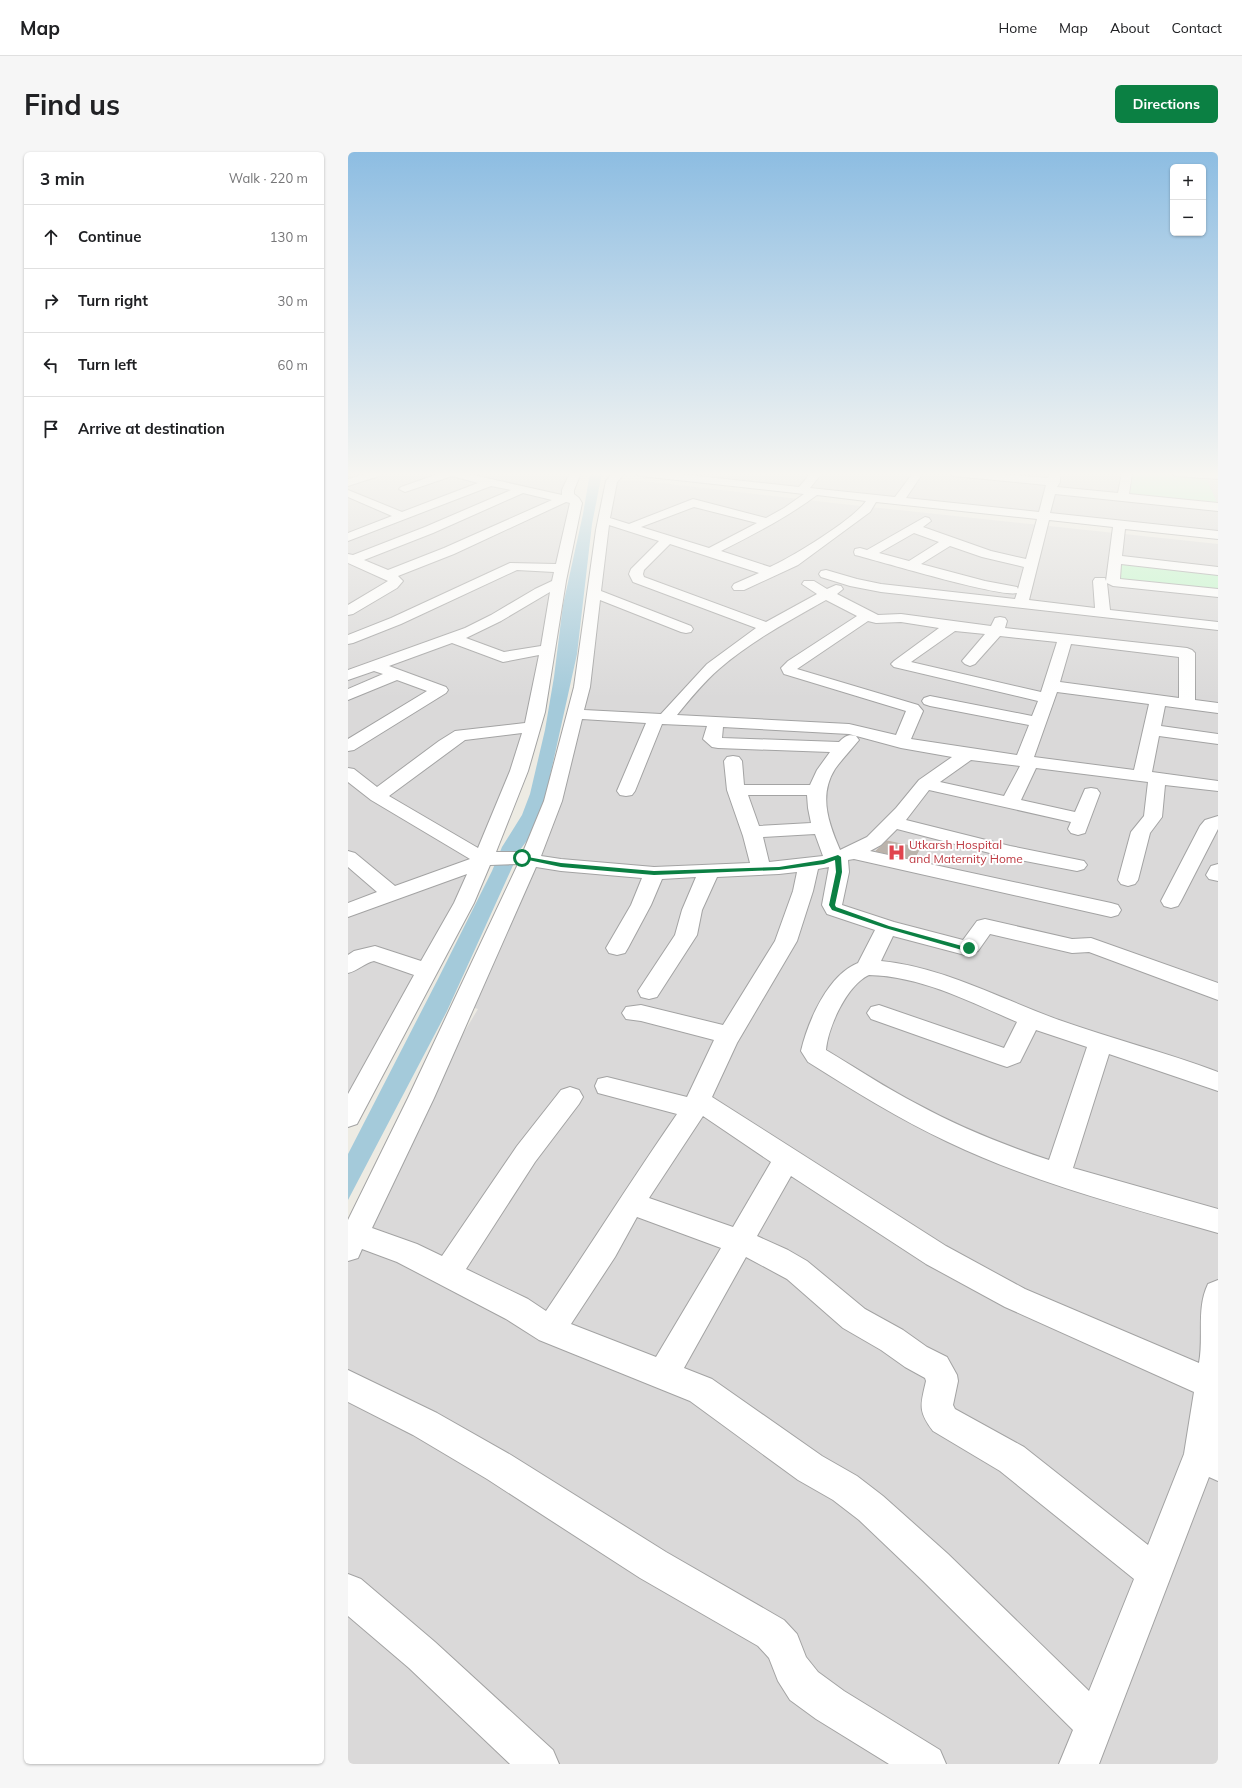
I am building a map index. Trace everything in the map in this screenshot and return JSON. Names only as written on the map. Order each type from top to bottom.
[{"type":"street","points":[[350,559],[379,548]]},
{"type":"street","points":[[388,575],[455,548]]},
{"type":"street","points":[[348,1117],[487,859],[537,712],[566,548]]},
{"type":"street","points":[[600,548],[582,687],[553,801],[540,837],[526,859],[421,1098],[352,1241],[407,1253],[517,1309],[550,1330],[701,1390],[810,1468],[845,1488],[866,1504],[935,1567],[1094,1723]]},
{"type":"street","points":[[659,548],[638,569],[636,574],[638,579],[768,628]]},
{"type":"street","points":[[696,548],[771,572]]},
{"type":"street","points":[[710,552],[717,548]]},
{"type":"street","points":[[739,587],[793,562],[813,548]]},
{"type":"street","points":[[873,548],[864,553],[984,585],[1018,599]]},
{"type":"street","points":[[911,565],[938,548]]},
{"type":"street","points":[[972,548],[1009,560],[1032,564]]},
{"type":"street","points":[[970,661],[996,631],[1018,599],[1032,564],[1036,548]]},
{"type":"street","points":[[1116,548],[1113,582],[1150,602],[1218,626]]},
{"type":"street","points":[[350,559],[388,575],[395,580],[395,583],[351,607]]},
{"type":"street","points":[[1115,560],[1218,571]]},
{"type":"street","points":[[348,640],[396,621],[514,566],[560,576]]},
{"type":"street","points":[[826,574],[881,588],[1018,599],[1103,613],[1150,602],[1218,593]]},
{"type":"street","points":[[348,676],[374,665],[452,638],[487,623],[536,594],[560,576]]},
{"type":"street","points":[[626,791],[660,719],[713,666],[748,639],[850,581]]},
{"type":"street","points":[[1100,581],[1103,613]]},
{"type":"street","points":[[809,584],[826,595],[867,615],[883,620],[901,618],[952,626],[1187,653],[1187,704]]},
{"type":"street","points":[[594,593],[686,629]]},
{"type":"street","points":[[867,615],[793,664],[789,668],[789,671],[912,708],[915,711],[901,743]]},
{"type":"street","points":[[952,626],[899,664],[1049,692],[1158,700],[1218,708]]},
{"type":"street","points":[[452,638],[503,657],[548,649]]},
{"type":"street","points":[[1010,803],[1027,761],[1065,639]]},
{"type":"street","points":[[348,746],[440,690],[374,665]]},
{"type":"street","points":[[348,695],[396,674]]},
{"type":"street","points":[[1128,880],[1141,832],[1153,817],[1150,777],[1151,730],[1158,700]]},
{"type":"street","points":[[930,701],[1038,722]]},
{"type":"street","points":[[576,714],[829,727],[858,732],[901,743],[968,754],[1218,786]]},
{"type":"street","points":[[716,722],[712,739],[718,743],[844,747]]},
{"type":"street","points":[[377,796],[445,745],[461,735],[532,727]]},
{"type":"street","points":[[1151,730],[1218,739]]},
{"type":"street","points":[[858,732],[831,761],[822,775],[817,790],[817,815],[822,828],[842,856],[832,905],[834,909],[887,927],[965,948],[970,946],[985,926],[1072,946],[1091,946],[1218,992]]},
{"type":"street","points":[[348,910],[487,859],[526,859],[561,865],[654,873],[761,869],[809,864],[842,856],[874,841],[925,784],[968,754]]},
{"type":"street","points":[[733,761],[732,771],[736,790],[751,832],[761,869]]},
{"type":"street","points":[[348,772],[377,796],[487,859]]},
{"type":"street","points":[[925,784],[1010,803],[1080,824],[1091,793]]},
{"type":"street","points":[[736,790],[817,790]]},
{"type":"street","points":[[892,822],[995,848],[1076,865]]},
{"type":"street","points":[[1171,901],[1210,826],[1218,822]]},
{"type":"street","points":[[751,832],[822,828]]},
{"type":"street","points":[[348,856],[392,894]]},
{"type":"street","points":[[842,856],[867,857],[1111,910]]},
{"type":"street","points":[[550,1330],[605,1248],[631,1203],[697,1105],[729,1035],[786,941],[803,891],[809,864]]},
{"type":"street","points":[[649,991],[686,935],[692,910],[709,872]]},
{"type":"street","points":[[617,948],[641,905],[654,873]]},
{"type":"street","points":[[866,968],[887,927]]},
{"type":"street","points":[[348,966],[362,956],[375,953],[427,971]]},
{"type":"street","points":[[1217,1079],[1030,1018],[930,979],[899,971],[866,968],[854,972],[845,981],[826,1013],[814,1043],[813,1051],[817,1056],[884,1098],[923,1119],[979,1144],[1058,1174],[1116,1192],[1218,1220]]},
{"type":"street","points":[[634,1013],[641,1013],[729,1035]]},
{"type":"street","points":[[879,1013],[1007,1058],[1012,1056],[1030,1018]]},
{"type":"street","points":[[1058,1174],[1101,1042]]},
{"type":"street","points":[[607,1086],[697,1105],[787,1159],[936,1255],[1015,1298],[1211,1384]]},
{"type":"street","points":[[447,1273],[526,1154],[570,1097]]},
{"type":"street","points":[[663,1375],[787,1159]]},
{"type":"street","points":[[631,1203],[739,1242],[774,1257],[797,1270],[817,1284],[840,1307],[861,1323],[938,1370],[942,1383],[936,1407],[944,1420],[1012,1459],[1154,1573]]},
{"type":"street","points":[[1079,1764],[1154,1573],[1209,1459],[1211,1384],[1216,1355],[1215,1314],[1218,1293]]},
{"type":"street","points":[[348,1385],[425,1424],[499,1467],[653,1565],[771,1633],[784,1647],[791,1668],[804,1686],[830,1705],[926,1764]]},
{"type":"street","points":[[348,1592],[422,1655],[538,1764]]},
{"type":"shaded area","points":[[348,548],[563,548],[530,721],[480,854],[348,904]]},
{"type":"shaded area","points":[[603,548],[1218,548],[1218,783],[967,752],[878,832],[828,856],[786,862],[643,868],[598,865],[535,856],[542,841]]},
{"type":"shaded area","points":[[969,757],[1218,788],[1218,1764],[348,1764],[348,1263],[377,1200],[457,1044],[478,1009],[465,1005],[529,871],[539,868],[635,878],[694,878],[767,873],[855,858],[925,788]]},
{"type":"shaded area","points":[[468,873],[470,875],[348,1107],[348,914]]},
{"type":"green space","points":[[1120,563],[1218,573],[1218,591],[1122,580],[1119,579]]},
{"type":"water","points":[[575,548],[589,548],[577,654],[543,808],[531,835],[520,850],[447,1011],[348,1200],[348,1154],[438,979],[492,871],[502,847],[522,815],[530,794],[545,730],[554,677],[563,605]]},
{"type":"building","points":[[887,841],[920,848],[914,859],[876,851]]},
{"type":"place","name":"Utkarsh Hospital and Maternity Home","points":[[896,852]]},
{"type":"route","points":[[522,858],[561,865],[654,873],[779,868],[824,862],[838,857],[839,872],[832,905],[834,909],[887,927],[962,948],[969,948]]}]
